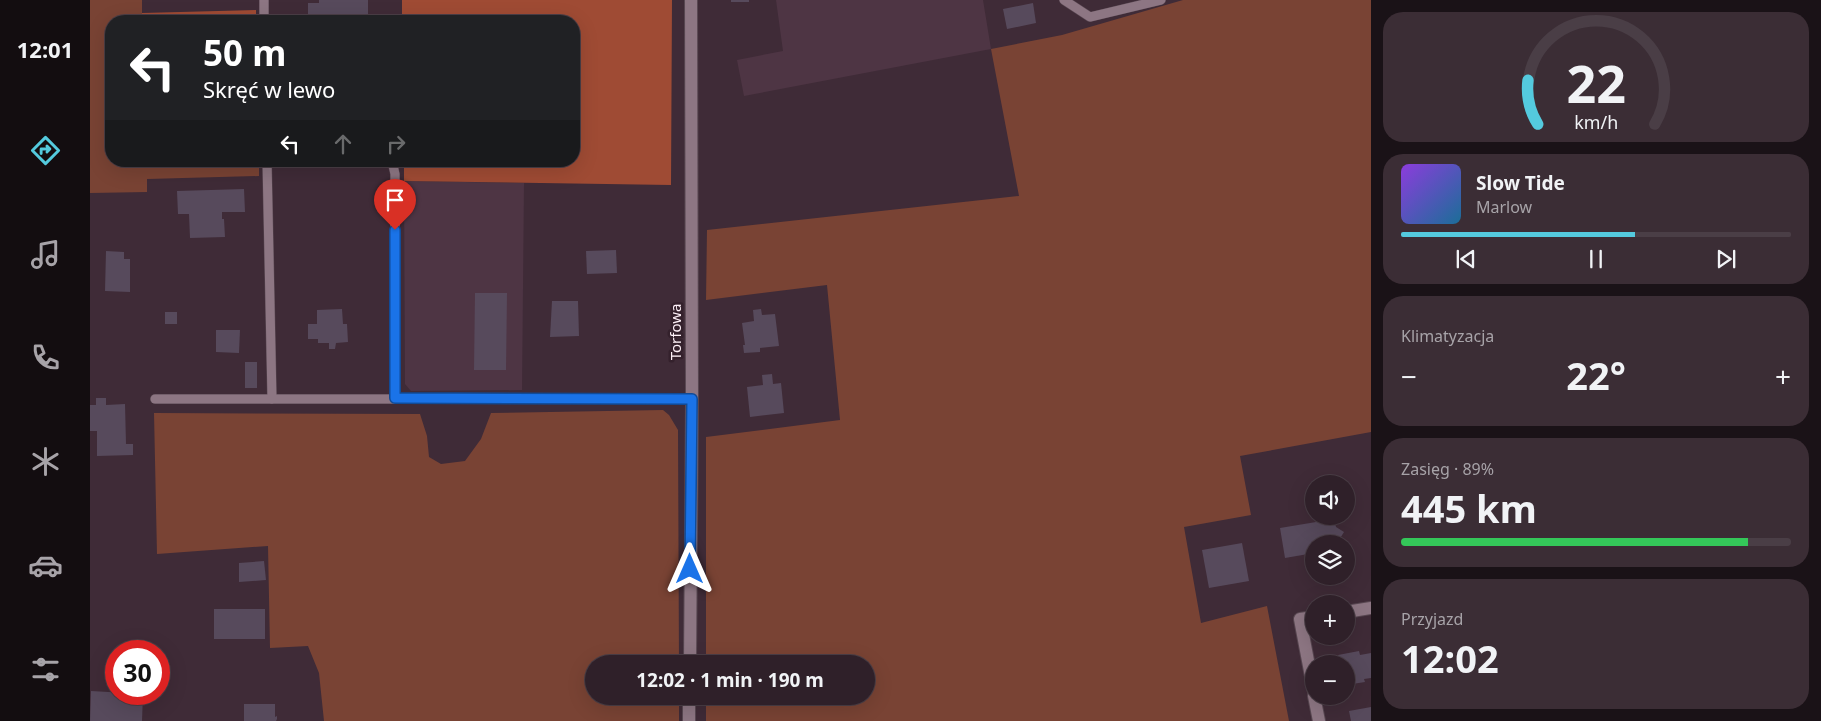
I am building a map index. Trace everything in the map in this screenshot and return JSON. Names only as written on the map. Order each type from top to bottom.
[{"type":"street","name":"Torfowa","points":[[690,655],[692,399],[691,0]]},
{"type":"street","points":[[1355,611],[1371,608]]},
{"type":"street","points":[[1305,618],[1300,619],[1307,655]]},
{"type":"street","points":[[689,705],[689,721]]},
{"type":"street","points":[[1316,705],[1319,721]]},
{"type":"lane","points":[[264,0],[264,15]]},
{"type":"lane","points":[[1064,0],[1090,17],[1161,0]]},
{"type":"lane","points":[[267,167],[272,399]]},
{"type":"lane","points":[[393,167],[395,174],[395,398]]},
{"type":"lane","points":[[155,399],[692,399]]},
{"type":"shaded area","points":[[90,0],[142,0],[142,15],[105,15],[105,167],[259,167],[259,176],[147,179],[147,192],[90,193]]},
{"type":"shaded area","points":[[402,0],[672,0],[671,185],[404,181],[404,167],[580,167],[580,15],[402,15]]},
{"type":"shaded area","points":[[776,0],[983,0],[991,49],[744,96],[737,60],[783,51]]},
{"type":"shaded area","points":[[1183,0],[1371,0],[1371,432],[1240,456],[1251,515],[1184,527],[1201,623],[1267,606],[1289,721],[706,721],[706,705],[875,705],[875,655],[706,655],[706,437],[840,420],[827,285],[706,300],[707,230],[1019,196],[991,49],[1062,35]]},
{"type":"shaded area","points":[[256,10],[256,15],[142,15],[142,13]]},
{"type":"shaded area","points":[[404,181],[524,183],[522,390],[411,391],[405,384]]},
{"type":"shaded area","points":[[663,410],[669,415],[678,430],[679,655],[585,655],[585,705],[679,705],[679,721],[324,721],[319,673],[308,646],[270,648],[268,546],[157,554],[154,413],[420,414],[427,436],[429,457],[441,464],[465,461],[481,439],[491,413]]},
{"type":"building","points":[[319,0],[368,0],[368,15],[308,15],[308,3],[319,3]]},
{"type":"building","points":[[731,0],[749,0],[749,2],[731,2]]},
{"type":"building","points":[[1033,3],[1036,23],[1007,29],[1003,9]]},
{"type":"building","points":[[244,189],[245,212],[222,212],[225,237],[190,238],[189,214],[178,214],[177,191]]},
{"type":"building","points":[[616,250],[617,273],[587,274],[586,251]]},
{"type":"building","points":[[106,251],[124,252],[124,259],[130,259],[130,292],[105,291]]},
{"type":"building","points":[[475,293],[507,293],[506,370],[474,370]]},
{"type":"building","points":[[552,301],[578,301],[579,336],[550,337]]},
{"type":"building","points":[[342,309],[343,324],[347,324],[348,342],[336,343],[335,349],[329,349],[329,343],[318,343],[318,339],[308,339],[308,324],[317,324],[317,310]]},
{"type":"building","points":[[761,309],[762,315],[775,314],[779,346],[760,348],[760,352],[744,353],[743,345],[745,345],[742,323],[754,321],[753,310]]},
{"type":"building","points":[[165,312],[177,312],[177,324],[165,324]]},
{"type":"building","points":[[216,330],[240,330],[239,353],[216,352]]},
{"type":"building","points":[[245,362],[257,362],[257,388],[245,388]]},
{"type":"building","points":[[772,374],[773,384],[781,383],[784,413],[750,417],[747,387],[763,385],[762,375]]},
{"type":"building","points":[[96,398],[106,398],[106,405],[125,404],[126,444],[133,444],[133,455],[97,456],[97,431],[90,431],[90,405],[96,405]]},
{"type":"building","points":[[1305,524],[1336,525],[1344,532],[1342,535],[1305,535],[1305,555],[1285,558],[1280,528]]},
{"type":"building","points":[[1242,543],[1249,581],[1209,588],[1202,550]]},
{"type":"building","points":[[264,561],[266,580],[239,582],[239,563]]},
{"type":"building","points":[[214,609],[265,609],[265,639],[214,639]]},
{"type":"building","points":[[1359,651],[1360,655],[1371,653],[1371,678],[1364,679],[1365,682],[1355,684],[1355,655],[1338,655]]},
{"type":"building","points":[[91,691],[105,692],[105,705],[143,705],[142,721],[90,721]]},
{"type":"building","points":[[244,704],[275,704],[275,717],[277,716],[277,719],[276,721],[244,721]]},
{"type":"building","points":[[1371,707],[1371,721],[1351,721],[1349,711]]},
{"type":"route","points":[[395,230],[395,398],[692,399],[690,569]]}]
